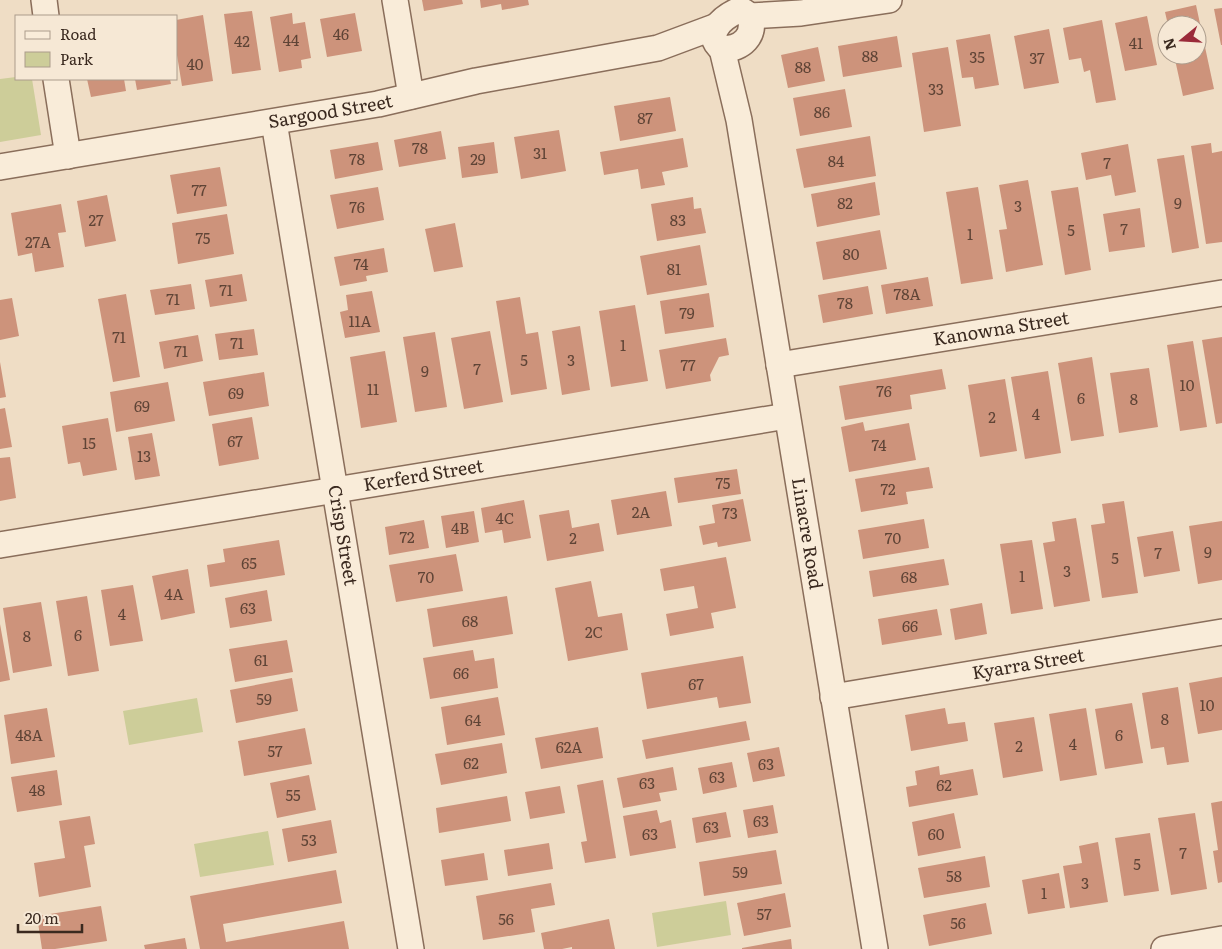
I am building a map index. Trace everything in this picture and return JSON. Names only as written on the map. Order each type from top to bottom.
[{"type":"street","points":[[44,0],[46,15]]},
{"type":"street","points":[[396,0],[411,96]]},
{"type":"street","name":"Sargood Street","points":[[0,167],[378,104],[467,83],[658,48],[686,50],[734,24],[889,0]]},
{"type":"street","name":"Linacre Road","points":[[734,24],[739,120],[875,949]]},
{"type":"street","points":[[56,80],[68,156]]},
{"type":"street","name":"Crisp Street","points":[[274,122],[411,949]]},
{"type":"street","name":"Kanowna Street","points":[[779,365],[1222,293]]},
{"type":"street","name":"Kerferd Street","points":[[0,545],[787,416]]},
{"type":"street","name":"Kyarra Street","points":[[833,698],[1222,632]]},
{"type":"street","points":[[1164,949],[1222,939]]},
{"type":"green space","points":[[15,77],[15,80],[32,80],[41,135],[0,142],[0,79]]},
{"type":"green space","points":[[197,698],[203,732],[129,745],[123,711]]},
{"type":"green space","points":[[268,831],[274,865],[200,877],[194,844]]},
{"type":"green space","points":[[726,901],[731,935],[657,947],[652,913]]},
{"type":"building","points":[[422,0],[462,0],[463,4],[424,11]]},
{"type":"building","points":[[480,0],[528,0],[529,5],[502,10],[501,4],[481,8]]},
{"type":"building","points":[[1196,5],[1198,15],[1166,15],[1165,12]]},
{"type":"building","points":[[1222,8],[1222,45],[1221,45],[1214,9]]},
{"type":"building","points":[[252,11],[261,70],[232,74],[224,14]]},
{"type":"building","points":[[292,13],[293,24],[305,22],[311,58],[301,60],[302,68],[279,72],[270,17]]},
{"type":"building","points":[[355,13],[362,51],[327,57],[320,19]]},
{"type":"building","points":[[203,15],[213,81],[182,86],[178,61],[178,20]]},
{"type":"building","points":[[1147,16],[1157,65],[1125,71],[1115,23]]},
{"type":"building","points":[[1102,20],[1116,100],[1096,103],[1090,70],[1084,72],[1081,58],[1069,60],[1063,28]]},
{"type":"building","points":[[1049,29],[1059,83],[1024,89],[1014,36]]},
{"type":"building","points":[[990,34],[999,85],[975,89],[973,77],[962,78],[956,40]]},
{"type":"building","points":[[897,36],[902,67],[843,77],[838,46]]},
{"type":"building","points":[[818,47],[825,81],[788,88],[781,55]]},
{"type":"building","points":[[948,47],[961,126],[924,132],[912,53]]},
{"type":"building","points":[[1207,56],[1214,89],[1183,96],[1176,65],[1207,65]]},
{"type":"building","points":[[87,80],[124,80],[126,91],[91,97]]},
{"type":"building","points":[[135,80],[170,80],[171,84],[137,90]]},
{"type":"building","points":[[845,89],[852,127],[800,136],[793,98]]},
{"type":"building","points":[[670,97],[676,131],[620,141],[614,106]]},
{"type":"building","points":[[559,130],[566,171],[521,179],[514,137]]},
{"type":"building","points":[[441,131],[446,159],[399,167],[394,140]]},
{"type":"building","points":[[870,136],[876,176],[804,188],[796,149]]},
{"type":"building","points":[[683,138],[688,167],[662,172],[665,185],[641,189],[638,169],[604,175],[600,152]]},
{"type":"building","points":[[378,142],[383,170],[335,179],[330,150]]},
{"type":"building","points":[[494,142],[498,173],[462,178],[458,147]]},
{"type":"building","points":[[1211,143],[1212,153],[1222,151],[1222,242],[1206,244],[1191,146]]},
{"type":"building","points":[[1128,144],[1136,192],[1115,196],[1111,175],[1086,180],[1081,153]]},
{"type":"building","points":[[1184,155],[1199,248],[1172,253],[1157,159]]},
{"type":"building","points":[[220,167],[227,206],[177,214],[170,175]]},
{"type":"building","points":[[1028,180],[1043,265],[1006,272],[999,230],[1007,229],[999,185]]},
{"type":"building","points":[[875,182],[880,215],[817,227],[811,194]]},
{"type":"building","points":[[378,187],[384,220],[337,229],[330,195]]},
{"type":"building","points":[[978,187],[993,279],[961,284],[946,192]]},
{"type":"building","points":[[1078,187],[1091,270],[1065,275],[1051,191]]},
{"type":"building","points":[[107,195],[116,241],[85,247],[77,201]]},
{"type":"building","points":[[693,197],[694,209],[701,208],[706,233],[657,241],[651,204]]},
{"type":"building","points":[[61,204],[66,232],[58,233],[64,267],[35,272],[32,253],[18,256],[11,213]]},
{"type":"building","points":[[1140,208],[1145,247],[1109,252],[1103,214]]},
{"type":"building","points":[[227,214],[234,254],[178,264],[172,223]]},
{"type":"building","points":[[455,223],[463,267],[434,272],[425,229]]},
{"type":"building","points":[[880,230],[887,269],[823,280],[816,242]]},
{"type":"building","points":[[700,245],[707,285],[647,295],[640,256]]},
{"type":"building","points":[[384,248],[388,272],[366,276],[367,281],[340,286],[334,257]]},
{"type":"building","points":[[242,274],[247,301],[210,307],[205,280]]},
{"type":"building","points":[[928,277],[933,306],[886,314],[881,285]]},
{"type":"building","points":[[191,284],[195,309],[155,315],[150,290]]},
{"type":"building","points":[[868,286],[873,314],[823,323],[818,295]]},
{"type":"building","points":[[372,291],[380,332],[345,338],[340,312],[348,310],[346,295]]},
{"type":"building","points":[[709,293],[714,327],[665,334],[660,301]]},
{"type":"building","points":[[126,294],[140,377],[113,382],[98,299]]},
{"type":"building","points":[[520,297],[526,334],[538,332],[547,389],[511,395],[496,301]]},
{"type":"building","points":[[12,298],[19,336],[0,340],[0,300]]},
{"type":"building","points":[[635,305],[648,381],[611,387],[599,311]]},
{"type":"building","points":[[580,326],[590,390],[562,395],[552,331]]},
{"type":"building","points":[[254,329],[258,355],[219,360],[215,334]]},
{"type":"building","points":[[490,331],[503,402],[464,409],[451,338]]},
{"type":"building","points":[[435,332],[447,407],[415,412],[403,337]]},
{"type":"building","points":[[198,335],[203,361],[164,369],[159,342]]},
{"type":"building","points":[[1222,337],[1222,423],[1216,424],[1202,340]]},
{"type":"building","points":[[726,338],[729,355],[719,357],[710,375],[711,381],[666,389],[659,350]]},
{"type":"building","points":[[1193,341],[1207,427],[1180,431],[1167,345]]},
{"type":"building","points":[[385,351],[397,422],[361,428],[350,357]]},
{"type":"building","points":[[1092,357],[1104,436],[1071,441],[1058,363]]},
{"type":"building","points":[[0,362],[6,397],[0,398]]},
{"type":"building","points":[[1149,368],[1158,427],[1119,433],[1110,373]]},
{"type":"building","points":[[942,369],[946,389],[910,395],[912,409],[845,420],[839,386]]},
{"type":"building","points":[[1048,371],[1061,453],[1025,459],[1011,377]]},
{"type":"building","points":[[264,372],[269,406],[209,416],[203,382]]},
{"type":"building","points":[[1005,379],[1017,451],[980,457],[968,385]]},
{"type":"building","points":[[168,382],[175,421],[116,432],[110,392]]},
{"type":"building","points":[[5,408],[12,447],[0,449],[0,409]]},
{"type":"building","points":[[252,417],[259,459],[219,466],[212,424]]},
{"type":"building","points":[[108,418],[117,470],[83,476],[80,462],[68,464],[62,426]]},
{"type":"building","points":[[863,422],[865,431],[909,423],[916,460],[849,472],[841,427]]},
{"type":"building","points":[[152,433],[160,476],[135,480],[128,437]]},
{"type":"building","points":[[10,457],[16,498],[0,501],[0,458]]},
{"type":"building","points":[[929,467],[933,488],[906,492],[908,504],[861,512],[855,479]]},
{"type":"building","points":[[737,469],[741,494],[678,503],[674,478]]},
{"type":"building","points":[[666,491],[672,526],[617,535],[611,500]]},
{"type":"building","points":[[743,499],[751,541],[718,547],[717,542],[703,545],[699,526],[715,523],[712,505]]},
{"type":"building","points":[[524,500],[531,538],[504,543],[502,530],[485,533],[481,508]]},
{"type":"building","points":[[1124,501],[1138,593],[1102,598],[1091,525],[1105,523],[1102,504]]},
{"type":"building","points":[[569,510],[572,528],[599,523],[604,551],[547,561],[539,515]]},
{"type":"building","points":[[474,511],[479,542],[446,548],[441,516]]},
{"type":"building","points":[[1076,518],[1090,601],[1054,607],[1043,543],[1055,541],[1052,522]]},
{"type":"building","points":[[924,519],[929,548],[863,559],[858,530]]},
{"type":"building","points":[[424,520],[429,548],[389,555],[385,527]]},
{"type":"building","points":[[1222,521],[1222,580],[1198,584],[1189,526]]},
{"type":"building","points":[[1173,531],[1180,571],[1144,577],[1137,537]]},
{"type":"building","points":[[279,540],[285,575],[210,587],[207,565],[225,562],[223,549]]},
{"type":"building","points":[[1032,540],[1043,609],[1011,614],[1000,544]]},
{"type":"building","points":[[456,554],[463,591],[396,602],[389,565]]},
{"type":"building","points":[[726,557],[736,608],[711,613],[714,628],[670,636],[666,614],[698,608],[694,586],[664,591],[660,569]]},
{"type":"building","points":[[944,559],[949,585],[873,597],[869,571]]},
{"type":"building","points":[[188,569],[195,613],[161,620],[152,576]]},
{"type":"building","points":[[591,581],[598,617],[622,613],[628,650],[568,661],[555,588]]},
{"type":"building","points":[[133,585],[143,641],[110,646],[101,590]]},
{"type":"building","points":[[267,590],[272,621],[230,628],[225,598]]},
{"type":"building","points":[[87,596],[99,671],[68,676],[56,601]]},
{"type":"building","points":[[507,596],[513,634],[433,647],[427,609]]},
{"type":"building","points":[[41,602],[52,666],[13,673],[3,608]]},
{"type":"building","points":[[982,603],[987,634],[955,640],[950,609]]},
{"type":"building","points":[[937,609],[942,635],[882,645],[878,619]]},
{"type":"building","points":[[0,624],[10,680],[0,682]]},
{"type":"building","points":[[287,640],[293,672],[235,682],[229,649]]},
{"type":"building","points":[[473,650],[475,661],[494,658],[498,688],[430,699],[423,658]]},
{"type":"building","points":[[743,656],[751,703],[719,708],[717,697],[647,709],[641,673]]},
{"type":"building","points":[[1222,677],[1222,730],[1198,734],[1189,683]]},
{"type":"building","points":[[292,678],[298,711],[236,723],[230,690]]},
{"type":"building","points":[[1178,687],[1189,762],[1167,765],[1164,747],[1151,749],[1142,693]]},
{"type":"building","points":[[498,697],[505,735],[447,745],[441,707]]},
{"type":"building","points":[[1132,703],[1143,763],[1105,769],[1095,709]]},
{"type":"building","points":[[47,708],[55,757],[11,764],[4,715]]},
{"type":"building","points":[[945,708],[948,724],[965,722],[968,741],[911,751],[905,715]]},
{"type":"building","points":[[1086,708],[1097,775],[1060,781],[1049,714]]},
{"type":"building","points":[[1034,717],[1043,771],[1003,778],[994,723]]},
{"type":"building","points":[[746,721],[750,740],[646,759],[642,740]]},
{"type":"building","points":[[598,727],[603,758],[541,769],[535,738]]},
{"type":"building","points":[[305,728],[312,764],[244,776],[238,741]]},
{"type":"building","points":[[502,743],[507,773],[441,785],[435,754]]},
{"type":"building","points":[[779,747],[785,776],[753,782],[747,753]]},
{"type":"building","points":[[732,762],[737,787],[703,794],[698,768]]},
{"type":"building","points":[[939,766],[940,775],[973,769],[978,795],[909,807],[906,787],[917,785],[915,771]]},
{"type":"building","points":[[673,767],[677,790],[659,793],[661,801],[623,808],[617,778]]},
{"type":"building","points":[[57,770],[62,805],[17,812],[11,777]]},
{"type":"building","points":[[309,775],[316,810],[277,818],[270,783]]},
{"type":"building","points":[[603,780],[616,858],[585,863],[581,842],[587,841],[577,785]]},
{"type":"building","points":[[560,786],[565,813],[530,819],[525,792]]},
{"type":"building","points":[[507,796],[511,821],[439,833],[436,808]]},
{"type":"building","points":[[1222,801],[1222,882],[1218,883],[1213,851],[1218,850],[1211,803]]},
{"type":"building","points":[[773,805],[778,833],[748,838],[743,810]]},
{"type":"building","points":[[657,810],[660,823],[671,820],[676,848],[630,856],[623,816]]},
{"type":"building","points":[[726,812],[731,837],[696,843],[692,818]]},
{"type":"building","points":[[954,813],[961,848],[918,856],[912,822]]},
{"type":"building","points":[[1195,813],[1207,889],[1171,895],[1158,818]]},
{"type":"building","points":[[90,816],[95,844],[84,846],[91,887],[39,897],[34,863],[65,858],[59,821]]},
{"type":"building","points":[[331,820],[337,853],[288,862],[282,829]]},
{"type":"building","points":[[1150,833],[1159,891],[1124,896],[1115,838]]},
{"type":"building","points":[[1098,842],[1108,902],[1070,908],[1063,866],[1082,863],[1079,846]]},
{"type":"building","points":[[549,843],[553,869],[508,876],[504,850]]},
{"type":"building","points":[[776,850],[782,884],[704,896],[699,862]]},
{"type":"building","points":[[484,853],[488,880],[445,886],[441,860]]},
{"type":"building","points":[[985,856],[990,887],[924,898],[918,868]]},
{"type":"building","points":[[336,870],[342,903],[223,924],[226,942],[344,921],[349,949],[200,949],[190,896]]},
{"type":"building","points":[[1059,873],[1065,908],[1028,914],[1022,880]]},
{"type":"building","points":[[551,883],[555,905],[531,909],[535,932],[483,940],[476,896]]},
{"type":"building","points":[[785,893],[791,927],[744,936],[737,903]]},
{"type":"building","points":[[986,903],[992,934],[929,946],[923,915]]},
{"type":"building","points":[[101,906],[107,941],[55,949],[42,949],[37,916]]},
{"type":"building","points":[[609,919],[615,949],[572,949],[572,947],[544,949],[541,933]]},
{"type":"building","points":[[185,938],[187,949],[145,949],[144,945]]},
{"type":"building","points":[[791,939],[792,949],[742,949],[742,948]]}]
